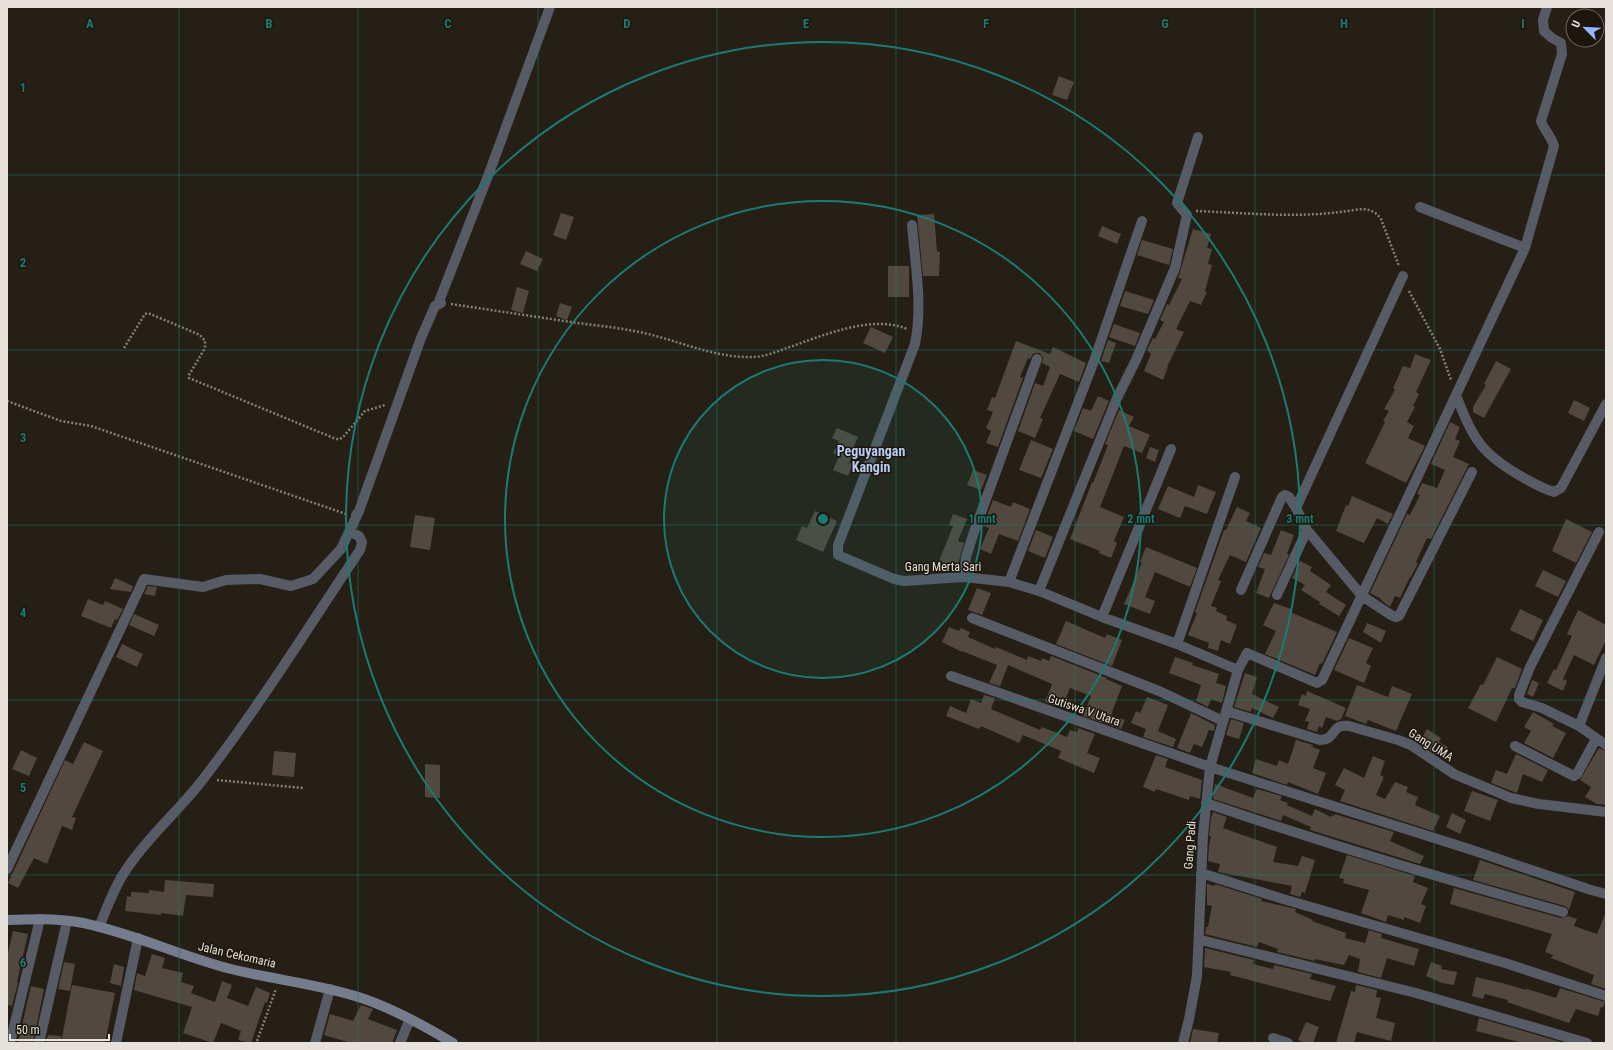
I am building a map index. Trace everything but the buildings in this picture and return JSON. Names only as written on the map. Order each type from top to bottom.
[{"type":"street","points":[[7,869],[144,579],[203,587],[226,580],[260,579],[291,586],[313,579],[340,548],[350,532],[421,338],[434,310],[440,303],[550,7]]},
{"type":"street","points":[[1362,596],[1525,248],[1554,146],[1551,136],[1544,128],[1541,120],[1562,54],[1562,49],[1561,43],[1544,31],[1543,20],[1547,7]]},
{"type":"street","points":[[1039,591],[1111,411],[1136,360],[1175,268],[1187,215],[1177,204],[1198,137]]},
{"type":"street","points":[[1420,207],[1525,248]]},
{"type":"street","points":[[1010,582],[1094,361],[1142,221]]},
{"type":"street","name":"Gang Merta Sari","points":[[912,225],[918,307],[915,344],[889,416],[838,546],[838,555],[894,580],[904,581],[964,577],[1010,582],[1039,591],[1102,617],[1178,644],[1238,670]]},
{"type":"street","points":[[1296,508],[1403,276]]},
{"type":"street","points":[[964,577],[966,557],[974,532],[1037,359]]},
{"type":"street","points":[[1456,395],[1471,430],[1484,450],[1511,470],[1536,485],[1554,492],[1561,488],[1606,404]]},
{"type":"street","points":[[1102,617],[1171,449]]},
{"type":"street","points":[[1241,590],[1282,497],[1285,495],[1289,497],[1296,508],[1307,530],[1362,596],[1396,617],[1402,613],[1472,472]]},
{"type":"street","points":[[1178,644],[1235,477]]},
{"type":"street","points":[[1277,595],[1307,530]]},
{"type":"street","points":[[99,927],[124,871],[139,851],[182,805],[204,778],[263,696],[360,550],[362,542],[359,536],[350,532]]},
{"type":"street","points":[[1599,532],[1530,667],[1519,695],[1519,700],[1542,708],[1579,726],[1606,745]]},
{"type":"street","name":"Gang Padi","points":[[1183,1043],[1197,976],[1201,873],[1210,767],[1222,721],[1238,670],[1247,653],[1316,683],[1320,682],[1332,661],[1362,596]]},
{"type":"street","points":[[972,618],[1158,691],[1222,721]]},
{"type":"street","points":[[1579,726],[1606,658]]},
{"type":"street","name":"Gutiswa V Utara","points":[[951,676],[1210,767],[1606,894]]},
{"type":"street","name":"Gang UMA","points":[[1226,711],[1320,740],[1330,738],[1338,726],[1342,724],[1412,745],[1454,774],[1511,798],[1539,804],[1606,812]]},
{"type":"street","points":[[1515,746],[1574,776],[1577,774],[1596,739]]},
{"type":"street","points":[[1206,803],[1306,837],[1563,912]]},
{"type":"street","points":[[1201,873],[1283,899],[1505,963],[1606,996]]},
{"type":"street","points":[[10,1043],[40,919]]},
{"type":"street","name":"Jalan Cekomaria","points":[[7,920],[40,919],[67,921],[99,927],[138,938],[192,959],[230,969],[330,989],[371,1001],[410,1019],[454,1043]]},
{"type":"street","points":[[39,1043],[67,921]]},
{"type":"street","points":[[116,1043],[138,938]]},
{"type":"street","points":[[1202,940],[1416,993],[1587,1043]]},
{"type":"street","points":[[315,1043],[330,989]]},
{"type":"street","points":[[400,1043],[410,1019]]},
{"type":"street","points":[[1273,1038],[1288,1043]]},
{"type":"path","points":[[1187,215],[1192,211],[1306,216],[1367,209],[1377,214],[1381,219],[1408,288],[1440,349],[1456,395]]},
{"type":"path","points":[[440,303],[635,331],[678,342],[707,352],[742,358],[770,354],[823,335],[872,324],[894,325],[917,333]]},
{"type":"path","points":[[124,348],[145,314],[200,335],[205,341],[205,348],[189,375],[189,378],[336,439],[340,439],[344,436],[365,411],[397,401]]},
{"type":"path","points":[[7,401],[61,421],[92,426],[356,514]]},
{"type":"path","points":[[204,778],[304,788]]},
{"type":"path","points":[[257,1041],[280,979]]},
{"type":"district","name":"Peguyangan Kangin","points":[[871,460]]}]
